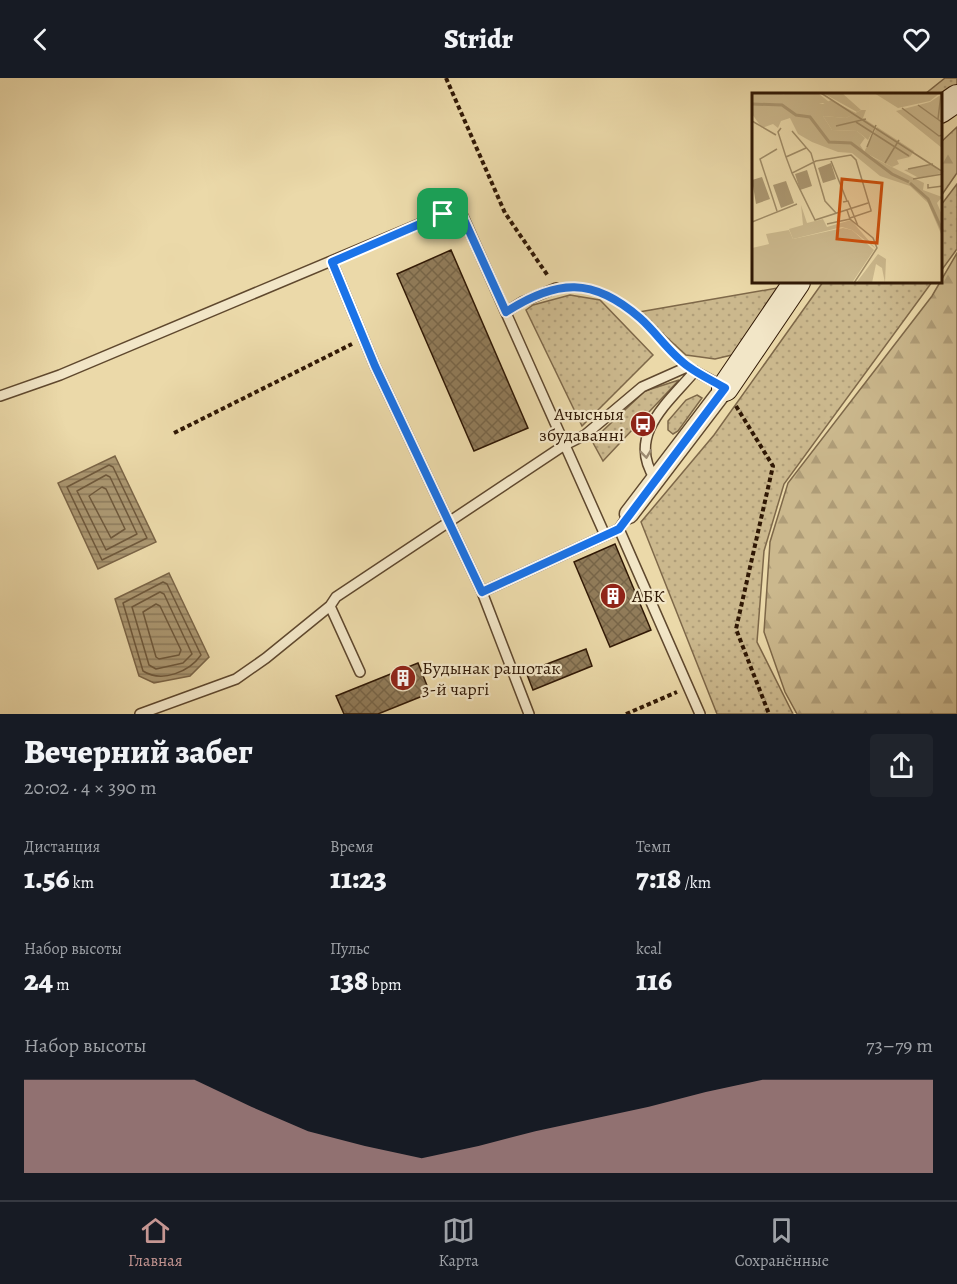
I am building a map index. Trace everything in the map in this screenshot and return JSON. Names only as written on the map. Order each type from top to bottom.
[{"type":"street","points":[[942,109],[957,98]]},
{"type":"street","points":[[624,522],[725,388],[796,284]]},
{"type":"lane","points":[[0,396],[70,370],[443,214],[461,213],[605,536]]},
{"type":"lane","points":[[332,262],[363,339],[447,522],[482,592],[529,714]]},
{"type":"lane","points":[[506,312],[522,302],[556,288]]},
{"type":"lane","points":[[140,714],[236,679],[266,658],[330,606],[336,597],[563,446],[585,435],[642,387],[691,369],[725,388]]},
{"type":"lane","points":[[655,479],[649,469],[643,449],[651,421],[691,369]]},
{"type":"lane","points":[[482,592],[605,536],[624,522],[700,714]]},
{"type":"lane","points":[[330,606],[360,672]]},
{"type":"path","points":[[446,78],[505,213],[556,288],[600,290],[639,317],[691,369]]},
{"type":"path","points":[[174,433],[363,339]]},
{"type":"path","points":[[725,388],[772,466],[736,629],[770,714]]},
{"type":"path","points":[[626,714],[688,687]]},
{"type":"green space","points":[[945,78],[957,78],[957,85],[942,97],[942,93],[926,93]]},
{"type":"green space","points":[[957,127],[957,173],[942,195],[942,141]]},
{"type":"green space","points":[[957,184],[957,249],[942,270],[942,204]]},
{"type":"green space","points":[[957,253],[957,714],[797,714],[785,692],[764,632],[770,542],[788,483],[939,284],[942,284],[942,279]]},
{"type":"green space","points":[[822,284],[931,284],[784,484],[764,551],[757,642],[793,714],[717,714],[641,522],[714,435]]},
{"type":"green space","points":[[783,287],[736,354],[715,359],[686,355],[639,312]]},
{"type":"green space","points":[[570,295],[600,300],[653,355],[582,426],[526,310],[533,305]]},
{"type":"green space","points":[[679,380],[603,461],[592,441],[645,391]]},
{"type":"green space","points":[[697,395],[702,398],[678,431],[673,434],[668,430],[668,421],[686,400]]},
{"type":"water","points":[[115,456],[156,542],[98,569],[58,483]]},
{"type":"water","points":[[169,573],[209,657],[190,676],[154,683],[139,676],[115,599]]},
{"type":"building","points":[[451,250],[528,428],[474,451],[397,274]]},
{"type":"building","name":"АБК","points":[[615,544],[651,630],[610,647],[574,562]]},
{"type":"building","points":[[586,649],[592,666],[533,690],[526,672]]},
{"type":"building","name":"Будынак рашотак 3-й чаргі","points":[[418,663],[430,693],[378,714],[344,714],[336,696]]},
{"type":"place","name":"Ачысныя збудаванні","points":[[643,424]]},
{"type":"place","name":"АБК","points":[[613,596]]},
{"type":"place","name":"Будынак рашотак 3-й чаргі","points":[[403,678]]},
{"type":"route","points":[[461,213],[506,312],[522,302],[556,288],[600,290],[639,317],[687,367],[725,388],[619,529],[482,592],[375,366],[332,262],[443,214],[461,213]]}]
